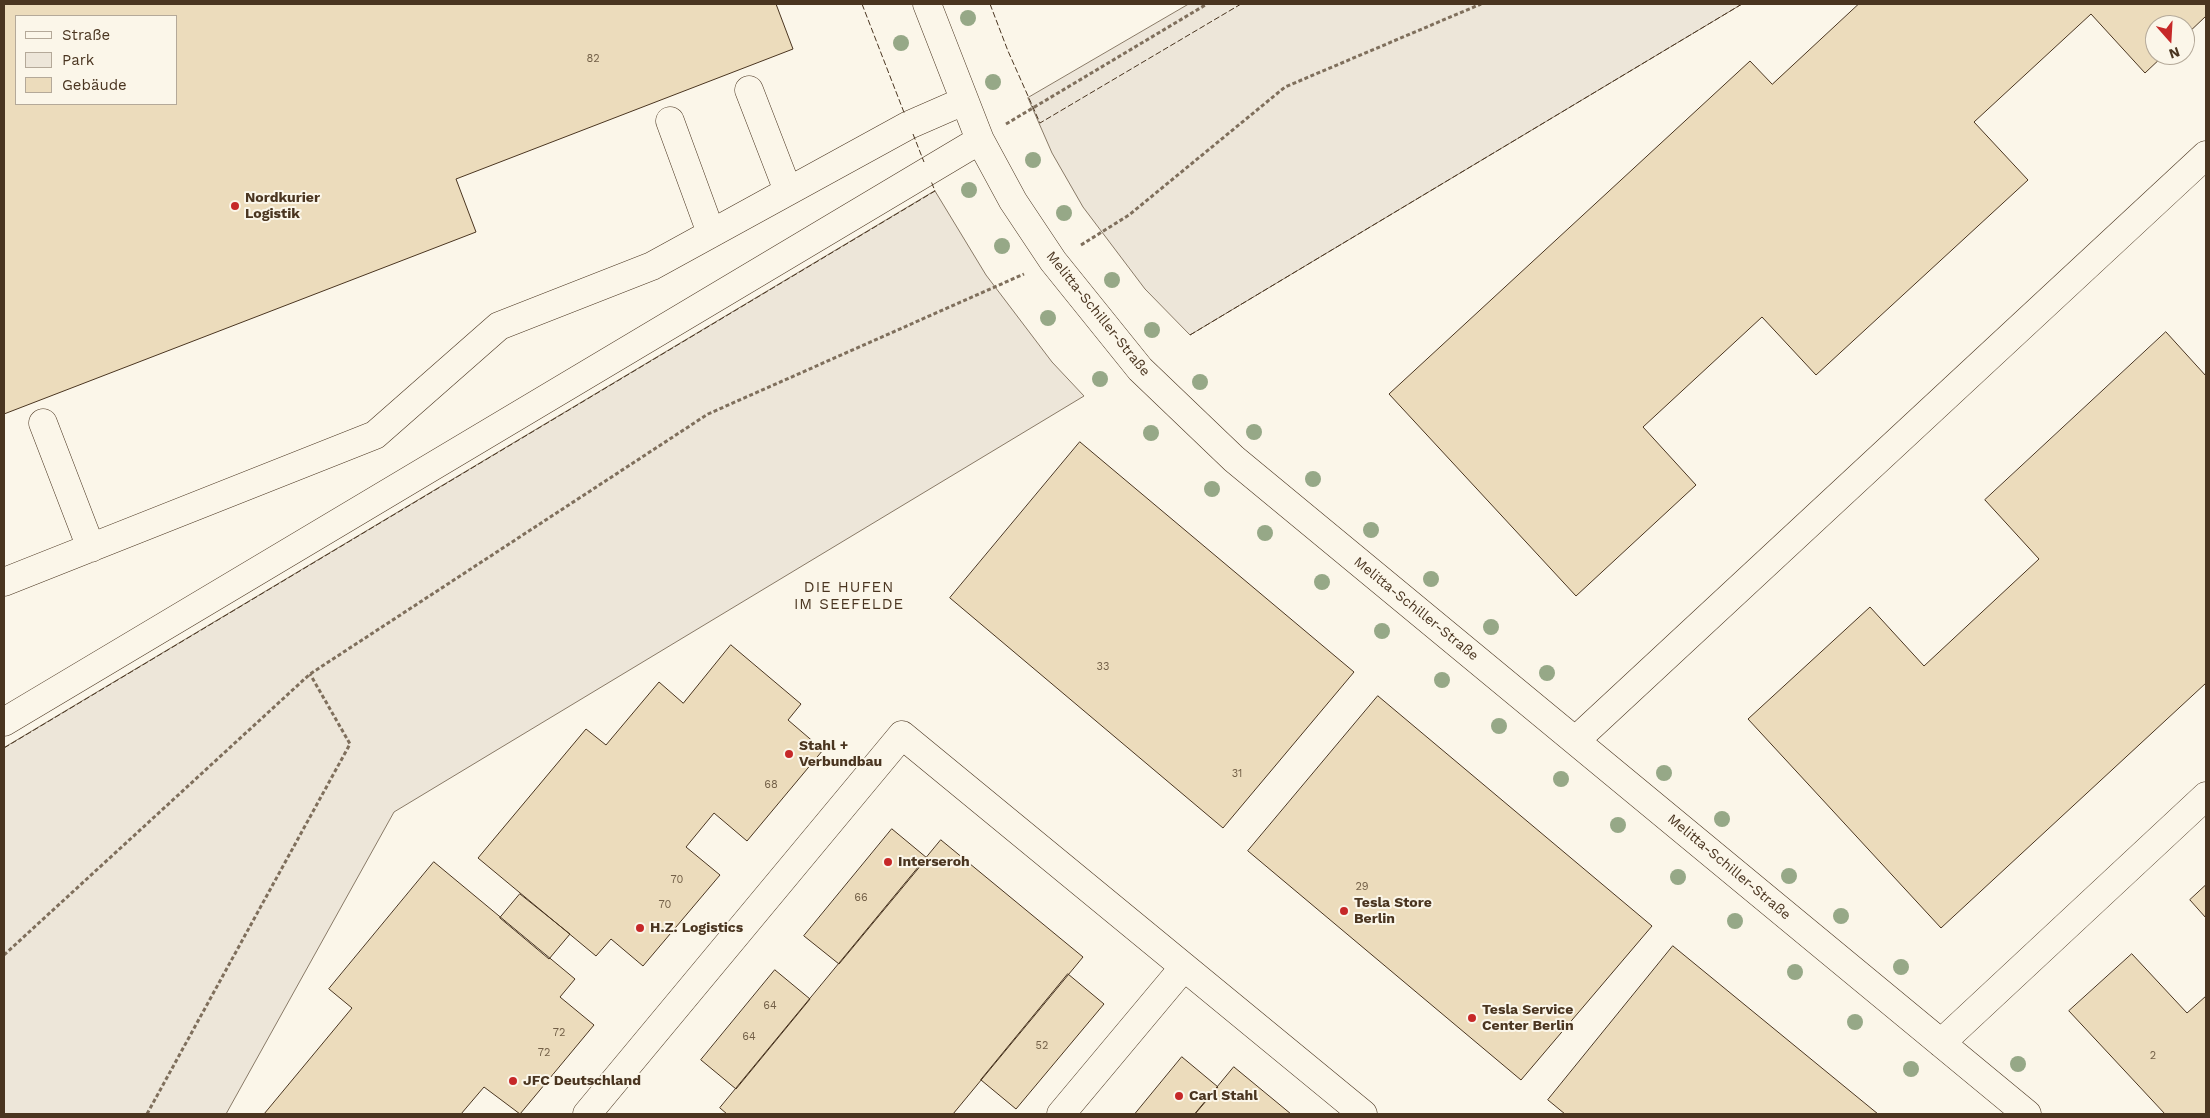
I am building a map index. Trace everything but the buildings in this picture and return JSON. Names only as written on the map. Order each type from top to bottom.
[{"type":"street","name":"Melitta-Schiller-Straße","points":[[927,4],[980,140],[1013,200],[1053,261],[1140,369],[1234,459],[2027,1114]]},
{"type":"street","points":[[749,90],[788,191]]},
{"type":"street","points":[[4,582],[375,435],[499,326],[652,266],[909,125],[964,101]]},
{"type":"street","points":[[670,121],[711,233]]},
{"type":"street","points":[[4,722],[980,140]]},
{"type":"street","points":[[1576,740],[2206,155]]},
{"type":"street","points":[[43,424],[91,548]]},
{"type":"street","points":[[588,1114],[902,735],[1363,1114]]},
{"type":"street","points":[[1941,1043],[2206,796]]},
{"type":"street","points":[[1062,1114],[1184,967]]},
{"type":"path","points":[[980,140],[1207,4]]},
{"type":"path","points":[[4,955],[310,674],[708,414],[1053,261],[1129,215],[1285,87],[1481,4]]},
{"type":"path","points":[[147,1114],[350,744],[310,674]]},
{"type":"green space","points":[[1189,4],[1742,4],[1190,335],[1145,289],[1083,207],[1052,153],[1028,98]]},
{"type":"green space","points":[[935,191],[986,275],[1052,362],[1084,396],[394,812],[226,1114],[4,1114],[4,748]]},
{"type":"fence","points":[[862,4],[905,115]]},
{"type":"fence","points":[[990,4],[1008,51],[1040,123],[1241,4]]},
{"type":"fence","points":[[1190,335],[1742,4]]},
{"type":"fence","points":[[913,134],[924,162]]},
{"type":"fence","points":[[4,748],[935,191],[931,181]]},
{"type":"place","name":"Nordkurier Logistik","points":[[235,206]]},
{"type":"place","name":"Stahl + Verbundbau","points":[[789,754]]},
{"type":"place","name":"Interseroh","points":[[888,862]]},
{"type":"place","name":"Tesla Store Berlin","points":[[1344,911]]},
{"type":"place","name":"H.Z. Logistics","points":[[640,928]]},
{"type":"place","name":"Tesla Service Center Berlin","points":[[1472,1018]]},
{"type":"place","name":"JFC Deutschland","points":[[513,1081]]},
{"type":"place","name":"Carl Stahl","points":[[1179,1096]]},
{"type":"district","name":"DIE HUFEN IM SEEFELDE","points":[[849,596]]}]
